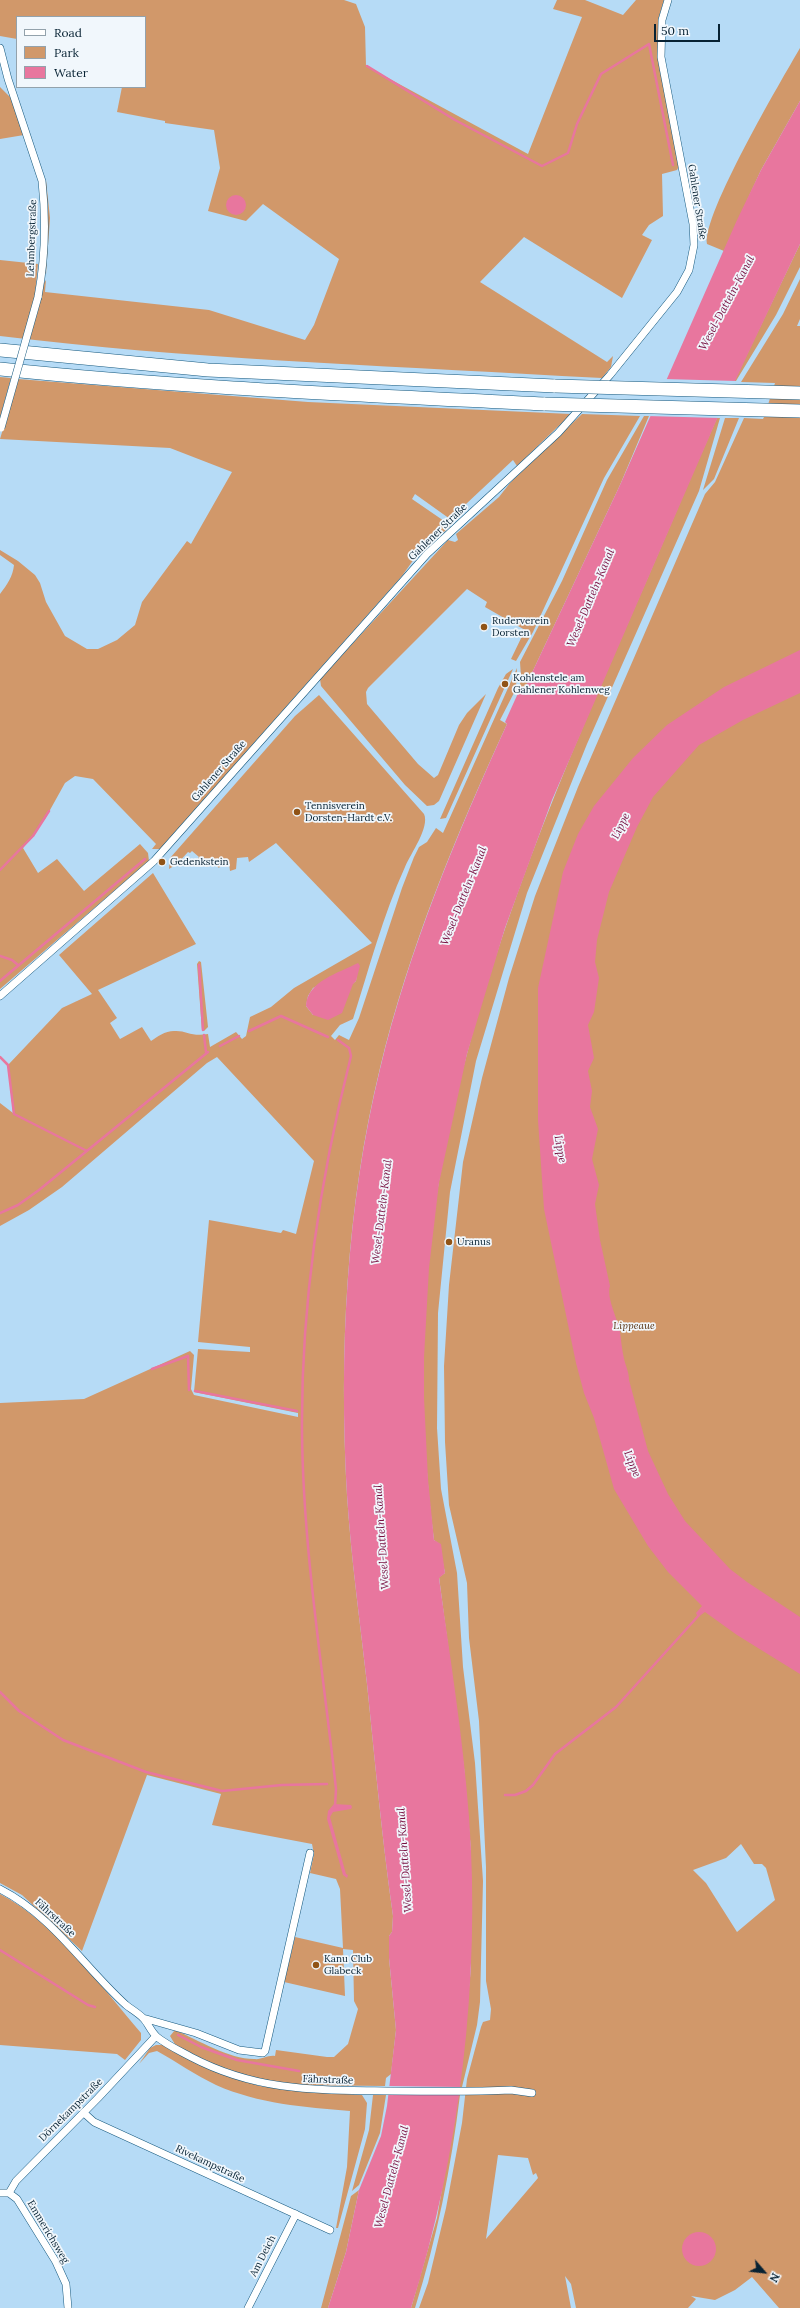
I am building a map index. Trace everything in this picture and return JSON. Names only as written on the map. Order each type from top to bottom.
[{"type":"highway","points":[[0,350],[208,370],[556,386],[800,393]]},
{"type":"highway","points":[[0,369],[143,381],[545,404],[800,411]]},
{"type":"street","name":"Gahlener Straße","points":[[0,996],[154,861],[427,554],[558,433],[610,375],[677,292],[689,270],[694,245],[693,224],[660,57],[662,20],[668,0]]},
{"type":"street","name":"Lehmbergstraße","points":[[0,48],[8,79],[42,181],[44,198],[43,252],[38,297],[0,429]]},
{"type":"street","points":[[0,80],[8,79]]},
{"type":"street","name":"Fährstraße","points":[[143,2018],[196,2033],[238,2050],[265,2051],[310,1854]]},
{"type":"street","name":"Fährstraße","points":[[0,1890],[21,1900],[80,1954],[126,2004],[143,2018],[156,2036],[199,2061],[245,2080],[266,2085],[308,2089],[384,2091],[511,2090],[532,2093]]},
{"type":"street","name":"Dörnekampstraße","points":[[9,2193],[16,2181],[84,2113],[156,2036]]},
{"type":"street","name":"Rivekampstraße","points":[[84,2113],[94,2122],[330,2230]]},
{"type":"street","points":[[0,2194],[9,2193]]},
{"type":"street","name":"Emmerichsweg","points":[[9,2193],[17,2199],[56,2262],[66,2284],[68,2308]]},
{"type":"street","name":"Am Deich","points":[[248,2308],[296,2214]]},
{"type":"green space","points":[[0,0],[344,0],[356,4],[365,27],[366,66],[528,154],[582,17],[553,9],[557,0],[585,0],[623,15],[636,0],[664,0],[658,20],[658,60],[679,166],[677,170],[662,174],[663,216],[649,225],[642,235],[652,240],[622,298],[524,237],[480,282],[607,362],[613,356],[611,367],[602,378],[562,376],[210,356],[70,344],[0,336],[0,260],[38,264],[35,296],[46,280],[45,292],[209,310],[305,340],[314,325],[339,259],[263,204],[246,221],[208,211],[220,168],[214,130],[165,123],[165,121],[117,112],[122,88],[146,88],[146,16],[16,16],[16,39],[0,36]]},
{"type":"green space","points":[[800,48],[800,101],[761,170],[724,251],[707,244],[709,229],[729,177],[761,116]]},
{"type":"green space","points":[[0,87],[14,101],[24,135],[0,139]]},
{"type":"green space","points":[[46,180],[50,218],[46,274],[45,273]]},
{"type":"green space","points":[[800,244],[800,267],[776,315],[736,381],[734,381]]},
{"type":"green space","name":"Lippeaue","points":[[800,279],[800,319],[797,326],[800,326],[800,2308],[779,2308],[752,2277],[735,2290],[715,2300],[691,2296],[696,2299],[688,2308],[576,2308],[571,2284],[565,2276],[571,2308],[419,2308],[428,2283],[446,2208],[462,2123],[467,2079],[481,2027],[483,2022],[490,2020],[491,2009],[486,1981],[486,1867],[479,1721],[469,1638],[467,1583],[449,1505],[445,1442],[444,1366],[449,1285],[463,1162],[482,1078],[509,978],[535,896],[578,787],[705,494],[715,482],[744,418],[763,419],[764,417],[775,383],[741,382],[783,314]],"holes":[[[741,1844],[754,1864],[762,1864],[766,1868],[775,1900],[737,1932],[706,1883],[693,1870],[726,1858]],[[498,2155],[528,2158],[533,2175],[536,2173],[538,2178],[486,2239]]]},
{"type":"green space","points":[[0,377],[11,378],[0,418]]},
{"type":"green space","points":[[18,379],[308,402],[571,414],[517,466],[513,460],[450,519],[415,494],[412,499],[447,523],[450,527],[419,552],[402,576],[160,849],[152,849],[156,844],[93,779],[75,776],[65,783],[45,819],[23,848],[38,873],[57,859],[84,891],[140,844],[148,853],[149,861],[0,989],[0,594],[9,580],[14,565],[0,555],[0,550],[18,561],[35,575],[40,583],[46,602],[65,636],[87,649],[98,649],[117,640],[135,625],[142,602],[187,541],[191,544],[232,472],[170,448],[0,439]]},
{"type":"green space","points":[[582,414],[640,416],[604,478],[533,632],[516,661],[511,659],[525,630],[485,607],[487,602],[467,589],[368,688],[366,692],[367,704],[418,764],[434,778],[438,775],[459,725],[467,713],[486,694],[439,801],[434,805],[427,806],[405,785],[321,686],[320,679],[448,540],[455,542],[458,540],[456,534],[499,497],[510,483]]},
{"type":"green space","points":[[644,416],[649,416],[620,485],[523,692],[519,691],[521,677],[520,662],[562,581],[607,480]]},
{"type":"green space","points":[[717,418],[720,418],[699,491],[587,744],[527,893],[476,1061],[450,1192],[438,1313],[437,1428],[441,1489],[457,1573],[463,1667],[475,1763],[483,1881],[480,2002],[477,2025],[462,2087],[459,2087],[471,1968],[471,1851],[464,1768],[439,1577],[445,1573],[439,1544],[434,1540],[426,1451],[423,1360],[432,1225],[439,1181],[454,1108],[472,1036],[493,964],[517,894],[571,755]]},
{"type":"green space","points":[[725,418],[739,418],[714,479],[703,490]]},
{"type":"green space","points":[[517,668],[516,689],[500,720],[507,724],[452,850],[435,893],[419,936],[392,1023],[368,1120],[359,1173],[348,1280],[344,1388],[347,1495],[353,1566],[393,1916],[392,1932],[389,1936],[389,1958],[396,2030],[391,2074],[386,2078],[385,2086],[286,2085],[234,2074],[176,2046],[170,2036],[175,2030],[234,2056],[254,2059],[275,2056],[276,2050],[334,2057],[348,2044],[358,2009],[354,2001],[353,1950],[343,1949],[345,1996],[284,1982],[295,1937],[343,1948],[340,1889],[336,1879],[310,1873],[314,1854],[312,1844],[212,1825],[221,1794],[147,1775],[82,1951],[22,1895],[0,1883],[0,1403],[84,1399],[190,1351],[194,1355],[191,1389],[194,1395],[298,1417],[298,1413],[194,1392],[198,1349],[250,1352],[250,1347],[198,1342],[209,1220],[281,1233],[283,1230],[296,1234],[314,1161],[217,1057],[207,1063],[62,1187],[29,1210],[0,1226],[0,1103],[13,1113],[8,1065],[62,1008],[92,994],[59,955],[153,873],[196,944],[98,990],[117,1018],[110,1023],[120,1039],[142,1027],[151,1041],[164,1033],[171,1031],[182,1031],[197,1035],[208,1034],[210,1047],[236,1032],[242,1039],[246,1036],[250,1017],[271,1007],[294,988],[372,943],[276,843],[249,862],[248,857],[237,858],[236,869],[230,871],[229,863],[222,863],[219,868],[212,861],[207,867],[197,860],[199,857],[192,851],[190,853],[188,852],[177,864],[169,869],[170,858],[295,716],[319,695],[424,814],[425,819],[422,833],[405,867],[390,904],[353,1019],[340,1025],[331,1036],[335,1040],[339,1035],[349,1040],[359,1018],[402,888],[419,847],[427,842],[436,828],[443,833]],"holes":[[[358,964],[356,981],[313,1015],[306,1006],[308,996],[313,988]]]},
{"type":"green space","points":[[513,669],[446,818],[440,819],[498,688],[506,674]]},
{"type":"green space","points":[[199,961],[201,962],[208,1027],[204,1031],[202,1031],[197,964]]},
{"type":"green space","points":[[0,1894],[20,1906],[40,1921],[58,1938],[93,1976],[141,2033],[141,2040],[125,2060],[117,2054],[0,2045]]},
{"type":"green space","points":[[156,2045],[163,2045],[237,2079],[260,2086],[298,2091],[362,2095],[367,2103],[365,2129],[338,2228],[336,2228],[347,2167],[350,2111],[282,2104],[249,2097],[216,2085],[157,2051],[149,2053],[139,2064],[150,2048]]},
{"type":"green space","points":[[373,2095],[386,2095],[380,2133],[359,2185],[352,2191],[369,2130]]},
{"type":"green space","points":[[458,2095],[460,2095],[448,2176],[437,2229],[415,2308],[411,2308],[437,2218]]},
{"type":"green space","points":[[359,2190],[346,2252],[328,2308],[321,2308],[351,2196]]},
{"type":"water","name":"Wesel-Datteln-Kanal","points":[[800,101],[800,244],[717,419],[552,800],[505,928],[467,1054],[439,1183],[429,1268],[424,1357],[424,1398],[428,1479],[434,1540],[441,1544],[445,1573],[439,1578],[460,1727],[469,1817],[472,1878],[472,1939],[469,2002],[463,2065],[454,2128],[442,2190],[428,2250],[411,2308],[328,2308],[346,2252],[359,2190],[381,2136],[387,2106],[396,2030],[389,1958],[389,1936],[392,1932],[393,1916],[382,1829],[351,1542],[345,1442],[345,1334],[348,1281],[359,1174],[368,1121],[392,1024],[419,937],[452,851],[507,724],[505,722],[519,691],[523,692],[620,485],[737,220],[761,170]]},
{"type":"water","points":[[236,195],[243,198],[246,205],[243,212],[236,215],[229,212],[226,205],[229,198]]},
{"type":"water","name":"Lippe","points":[[800,650],[800,693],[743,720],[699,745],[653,797],[637,827],[609,892],[597,940],[595,962],[599,978],[594,1012],[588,1025],[594,1058],[588,1071],[592,1091],[590,1107],[598,1129],[592,1159],[599,1185],[595,1204],[600,1240],[610,1286],[609,1291],[611,1302],[619,1327],[624,1359],[648,1451],[668,1494],[685,1521],[730,1569],[800,1617],[800,1674],[737,1635],[705,1612],[698,1617],[696,1613],[702,1606],[668,1572],[648,1546],[614,1489],[594,1418],[584,1393],[576,1363],[544,1209],[538,1120],[538,988],[563,872],[578,834],[594,806],[633,758],[667,725],[724,687]]},
{"type":"water","points":[[358,963],[360,966],[356,981],[353,984],[342,1013],[328,1020],[313,1015],[306,1006],[308,997],[312,990],[333,974]]},
{"type":"water","points":[[334,1804],[351,1805],[352,1807],[351,1809],[333,1812],[330,1817],[346,1874],[348,1875],[347,1878],[343,1875],[327,1819],[328,1811]]},
{"type":"water","points":[[699,2232],[711,2237],[716,2249],[711,2261],[699,2266],[687,2261],[682,2249],[687,2237]]},
{"type":"pier","points":[[664,379],[736,381],[720,418],[647,416]]},
{"type":"pier","points":[[388,2086],[461,2087],[460,2095],[386,2095]]},
{"type":"waterway","points":[[367,66],[455,120],[542,166],[568,153],[577,124],[601,74],[649,44],[673,165]]},
{"type":"waterway","points":[[0,870],[33,836],[49,811]]},
{"type":"waterway","points":[[0,981],[145,859]]},
{"type":"waterway","points":[[0,956],[12,960],[18,965]]},
{"type":"waterway","points":[[199,965],[203,1030]]},
{"type":"waterway","points":[[249,1031],[281,1016],[328,1037]]},
{"type":"waterway","points":[[204,1035],[206,1052]]},
{"type":"waterway","points":[[220,1046],[239,1036]]},
{"type":"waterway","points":[[335,1807],[336,1789],[314,1610],[306,1520],[302,1431],[305,1336],[314,1242],[330,1148],[351,1056],[349,1048],[338,1040]]},
{"type":"waterway","points":[[0,1213],[18,1205],[39,1190],[208,1052]]},
{"type":"waterway","points":[[0,1057],[8,1065],[14,1114],[87,1151]]},
{"type":"waterway","points":[[152,1369],[188,1356],[189,1390]]},
{"type":"waterway","points":[[195,1391],[297,1411]]},
{"type":"waterway","points":[[505,1795],[515,1795],[526,1791],[533,1785],[555,1754],[616,1707],[700,1614]]},
{"type":"waterway","points":[[0,1692],[19,1711],[63,1740],[146,1772],[222,1791],[282,1785],[327,1784]]},
{"type":"waterway","points":[[0,1950],[88,2005],[95,2007]]},
{"type":"waterway","points":[[178,2035],[201,2047],[237,2060],[299,2071]]},
{"type":"place","name":"Ruderverein Dorsten","points":[[484,627]]},
{"type":"place","name":"Kohlenstele am Gahlener Kohlenweg","points":[[505,684]]},
{"type":"place","name":"Tennisverein Dorsten-Hardt e.V.","points":[[297,812]]},
{"type":"place","name":"Gedenkstein","points":[[162,862]]},
{"type":"place","name":"Uranus","points":[[449,1242]]},
{"type":"place","name":"Kanu Club Glabeck","points":[[316,1965]]}]
